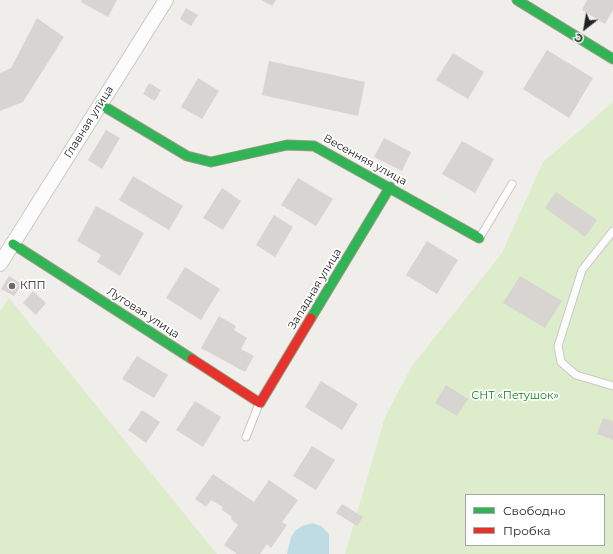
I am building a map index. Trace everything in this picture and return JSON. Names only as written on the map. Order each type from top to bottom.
[{"type":"street","name":"Главная улица","points":[[0,264],[166,0]]},
{"type":"street","points":[[517,0],[613,59]]},
{"type":"street","name":"Весенняя улица","points":[[100,104],[187,156],[211,162],[287,145],[314,146],[479,238]]},
{"type":"street","name":"Западная улица","points":[[260,403],[390,188]]},
{"type":"street","name":"Луговая улица","points":[[13,244],[260,403]]},
{"type":"lane","points":[[479,238],[512,184]]},
{"type":"lane","points":[[613,231],[582,270],[558,346],[562,362],[576,374],[613,386]]},
{"type":"lane","points":[[246,437],[260,403]]},
{"type":"green space","name":"СНТ «Петушок»","points":[[613,102],[613,554],[345,554],[385,417],[412,366],[502,253],[543,162]]},
{"type":"green space","points":[[9,298],[217,554],[0,554],[0,311]]},
{"type":"water","points":[[312,523],[321,526],[329,534],[329,554],[287,554],[291,537],[295,531],[302,526]]},
{"type":"building","points":[[82,0],[117,0],[108,17],[81,2]]},
{"type":"building","points":[[261,0],[276,0],[272,6]]},
{"type":"building","points":[[587,0],[613,0],[613,10],[605,24],[582,10]]},
{"type":"building","points":[[186,8],[198,15],[191,26],[180,19]]},
{"type":"building","points":[[37,18],[64,37],[23,102],[0,111],[0,73],[11,68]]},
{"type":"building","points":[[547,50],[593,78],[569,118],[523,89]]},
{"type":"building","points":[[453,53],[484,72],[468,99],[436,80]]},
{"type":"building","points":[[269,61],[365,82],[358,116],[262,95]]},
{"type":"building","points":[[198,78],[219,91],[202,119],[181,107]]},
{"type":"building","points":[[149,83],[161,90],[155,101],[143,94]]},
{"type":"building","points":[[106,130],[120,138],[102,169],[88,160]]},
{"type":"building","points":[[384,138],[411,152],[402,171],[374,157]]},
{"type":"building","points":[[462,141],[494,159],[475,193],[442,174]]},
{"type":"building","points":[[133,176],[183,206],[169,230],[119,200]]},
{"type":"building","points":[[298,178],[333,199],[316,226],[281,205]]},
{"type":"building","points":[[222,188],[241,201],[223,230],[203,218]]},
{"type":"building","points":[[556,192],[597,220],[585,237],[545,208]]},
{"type":"building","points":[[96,206],[144,233],[120,276],[97,262],[101,255],[77,241]]},
{"type":"building","points":[[274,215],[293,227],[275,257],[256,245]]},
{"type":"building","points":[[427,241],[458,260],[437,294],[406,275]]},
{"type":"building","points":[[185,267],[220,289],[201,320],[166,298]]},
{"type":"building","name":"КПП","points":[[9,276],[22,284],[14,296],[1,289]]},
{"type":"building","points":[[520,276],[562,301],[545,328],[503,303]]},
{"type":"building","points":[[33,291],[46,303],[36,315],[23,303]]},
{"type":"building","points":[[219,316],[236,326],[234,330],[247,338],[241,349],[254,356],[245,372],[201,348]]},
{"type":"building","points":[[137,356],[168,375],[154,398],[122,379]]},
{"type":"building","points":[[321,381],[358,404],[342,430],[305,407]]},
{"type":"building","points":[[446,385],[468,399],[457,416],[435,403]]},
{"type":"building","points":[[195,401],[221,417],[203,447],[176,430]]},
{"type":"building","points":[[142,410],[160,422],[146,443],[128,430]]},
{"type":"building","points":[[603,418],[613,421],[613,440],[597,434]]},
{"type":"building","points":[[312,446],[335,460],[316,490],[293,476]]},
{"type":"building","points":[[213,474],[254,502],[269,480],[298,500],[282,522],[287,525],[271,548],[267,544],[260,554],[237,554],[224,545],[238,525],[231,519],[232,517],[221,509],[223,507],[211,500],[206,507],[195,499]]},
{"type":"building","points":[[342,504],[363,517],[357,526],[336,513]]},
{"type":"traffic: fast","points":[[517,0],[613,59]]},
{"type":"traffic: fast","points":[[100,104],[187,156],[211,162],[287,145],[314,146],[479,238]]},
{"type":"traffic: fast","points":[[311,318],[390,187]]},
{"type":"traffic: fast","points":[[13,244],[192,359]]},
{"type":"traffic: jam","points":[[192,359],[260,403],[311,318]]},
{"type":"place","name":"КПП","points":[[12,286]]}]
